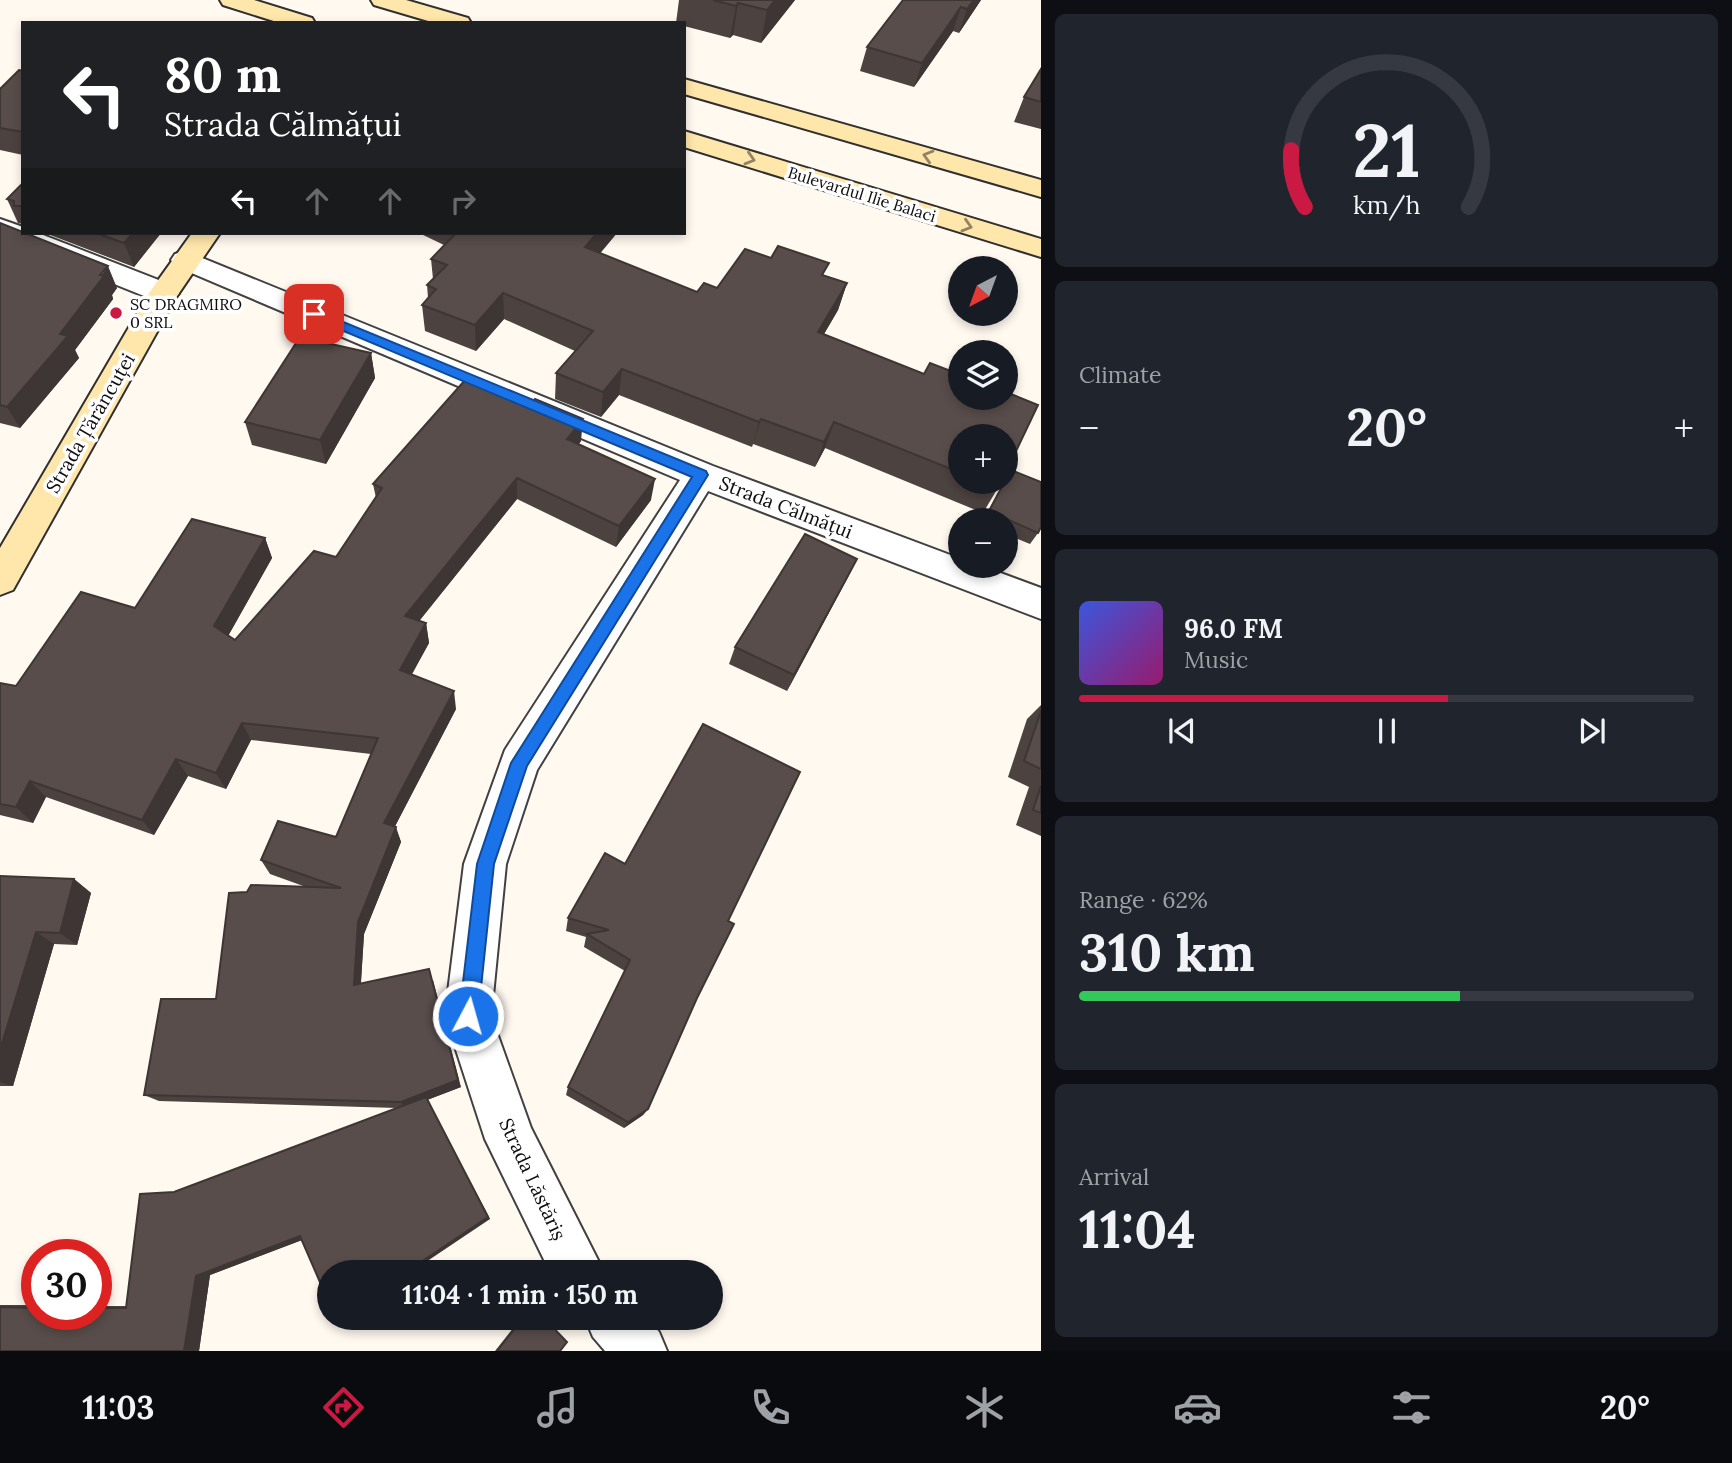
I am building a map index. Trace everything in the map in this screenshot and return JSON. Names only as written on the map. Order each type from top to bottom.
[{"type":"main road","points":[[231,0],[298,21]]},
{"type":"main road","points":[[370,21],[391,1],[454,21]]},
{"type":"main road","points":[[686,87],[1041,189]]},
{"type":"main road","name":"Bulevardul Ilie Balaci","points":[[686,140],[1041,248]]},
{"type":"main road","name":"Strada Țărăncuței","points":[[0,580],[164,293],[204,235]]},
{"type":"street","points":[[0,228],[164,293]]},
{"type":"street","name":"Strada Călmățui","points":[[185,260],[701,475],[1041,604]]},
{"type":"street","name":"Strada Lăstăriș","points":[[572,1260],[510,1139],[468,1016],[485,864],[519,763],[701,475]]},
{"type":"street","points":[[622,1330],[640,1351]]},
{"type":"building","points":[[713,0],[775,0],[767,10]]},
{"type":"building","points":[[903,0],[974,0],[967,9],[961,7],[922,63],[867,47]]},
{"type":"building","points":[[1041,69],[1041,102],[1024,97]]},
{"type":"building","points":[[21,70],[21,132],[0,128],[0,89]]},
{"type":"building","points":[[21,185],[21,206],[14,206],[14,201],[7,199]]},
{"type":"building","points":[[0,223],[21,231],[21,235],[30,235],[108,266],[100,275],[104,276],[60,334],[68,336],[7,407],[0,405]]},
{"type":"building","points":[[102,235],[131,235],[124,243]]},
{"type":"building","points":[[454,235],[595,235],[585,247],[697,292],[704,283],[717,288],[745,249],[771,258],[778,246],[829,263],[822,275],[847,283],[818,332],[924,374],[930,363],[948,370],[948,410],[1018,410],[1018,397],[1038,405],[1018,447],[1018,424],[948,424],[948,468],[834,422],[824,442],[761,419],[759,422],[622,369],[603,392],[556,373],[593,331],[503,293],[475,325],[422,305],[436,289],[427,285],[447,265],[431,259]]},
{"type":"building","points":[[300,337],[371,353],[320,440],[245,422]]},
{"type":"building","points":[[466,379],[529,406],[535,399],[583,419],[567,439],[655,479],[619,526],[517,478],[405,616],[426,623],[400,670],[454,691],[384,823],[396,827],[358,922],[354,985],[429,969],[458,1080],[401,1102],[144,1095],[161,999],[216,999],[229,893],[247,892],[251,885],[341,888],[261,860],[278,821],[336,837],[378,738],[242,723],[216,773],[176,759],[142,820],[30,781],[16,807],[0,804],[0,683],[16,686],[81,592],[135,608],[192,519],[265,538],[214,626],[235,640],[314,551],[336,557],[382,488],[373,484]]},
{"type":"building","points":[[1018,473],[1041,482],[1041,527],[1038,533],[1018,524],[1018,508],[991,508],[998,494],[1018,494]]},
{"type":"building","points":[[805,534],[857,559],[794,675],[735,647]]},
{"type":"building","points":[[1041,711],[1041,769],[1024,761]]},
{"type":"building","points":[[703,724],[800,772],[728,921],[734,924],[697,998],[648,1109],[628,1122],[568,1087],[630,960],[587,934],[609,930],[568,918],[605,853],[625,864]]},
{"type":"building","points":[[1041,786],[1041,813],[1033,810]]},
{"type":"building","points":[[0,876],[74,879],[60,933],[36,932],[0,1050]]},
{"type":"building","points":[[426,1097],[488,1217],[424,1260],[317,1260],[317,1275],[300,1236],[196,1276],[184,1351],[0,1351],[0,1307],[21,1308],[21,1330],[112,1330],[112,1308],[126,1308],[140,1194],[174,1192]]},
{"type":"building","points":[[514,1330],[556,1330],[567,1342],[560,1351],[497,1351]]},
{"type":"place","name":"SC DRAGMIRO 0 SRL","points":[[116,313]]},
{"type":"route","points":[[314,314],[701,475],[519,763],[485,864],[468,1016]]}]
